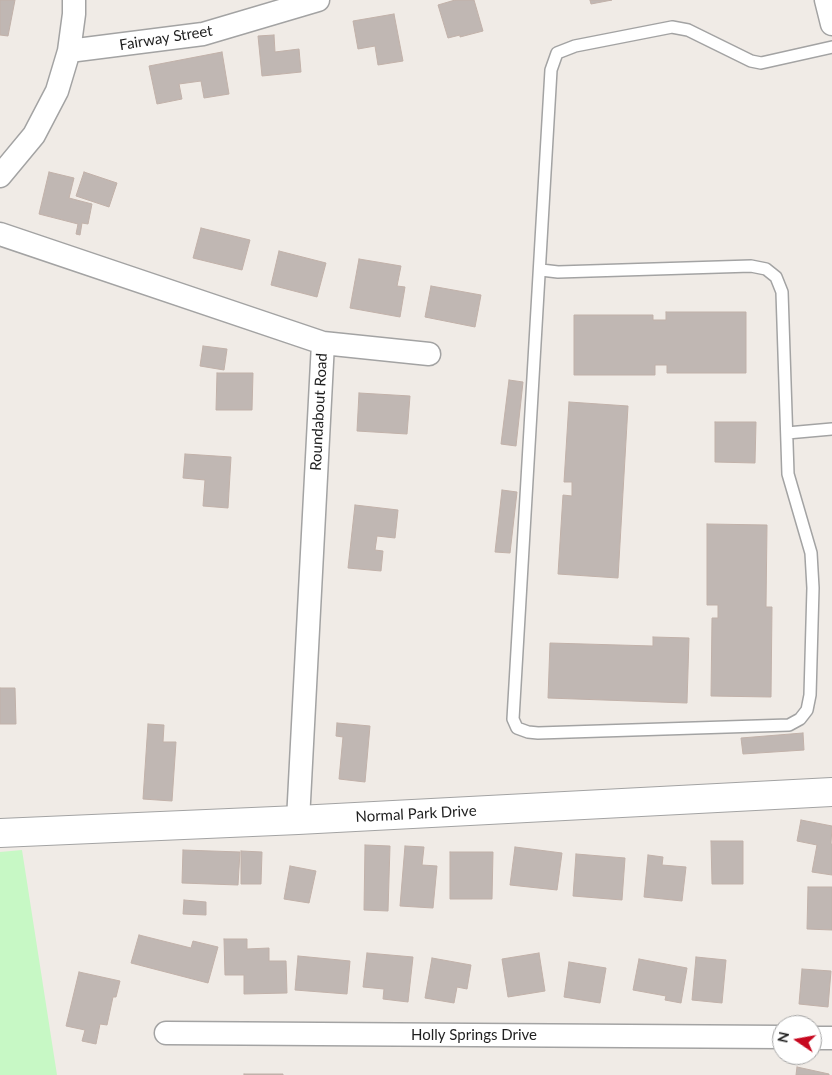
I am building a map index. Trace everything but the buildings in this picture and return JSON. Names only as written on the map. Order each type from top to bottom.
[{"type":"street","points":[[0,176],[34,135],[57,91],[69,51],[74,0]]},
{"type":"street","name":"Fairway Street","points":[[69,51],[204,34],[318,0]]},
{"type":"street","points":[[826,0],[832,24]]},
{"type":"street","name":"Roundabout Road","points":[[0,234],[322,343],[298,820]]},
{"type":"street","points":[[322,343],[429,354]]},
{"type":"street","name":"Normal Park Drive","points":[[0,833],[298,820],[832,792]]},
{"type":"street","name":"Holly Springs Drive","points":[[166,1033],[772,1037]]},
{"type":"lane","points":[[540,270],[558,272],[751,266],[766,270],[776,277],[782,292],[788,474],[811,553],[810,695],[806,710],[800,719],[789,725],[548,733],[528,732],[517,728],[513,719],[551,70],[557,53],[575,46],[672,27],[688,30],[751,61],[761,63],[832,47]]},
{"type":"lane","points":[[787,433],[832,429]]},
{"type":"green space","points":[[22,850],[57,1075],[0,1075],[0,852]]}]
